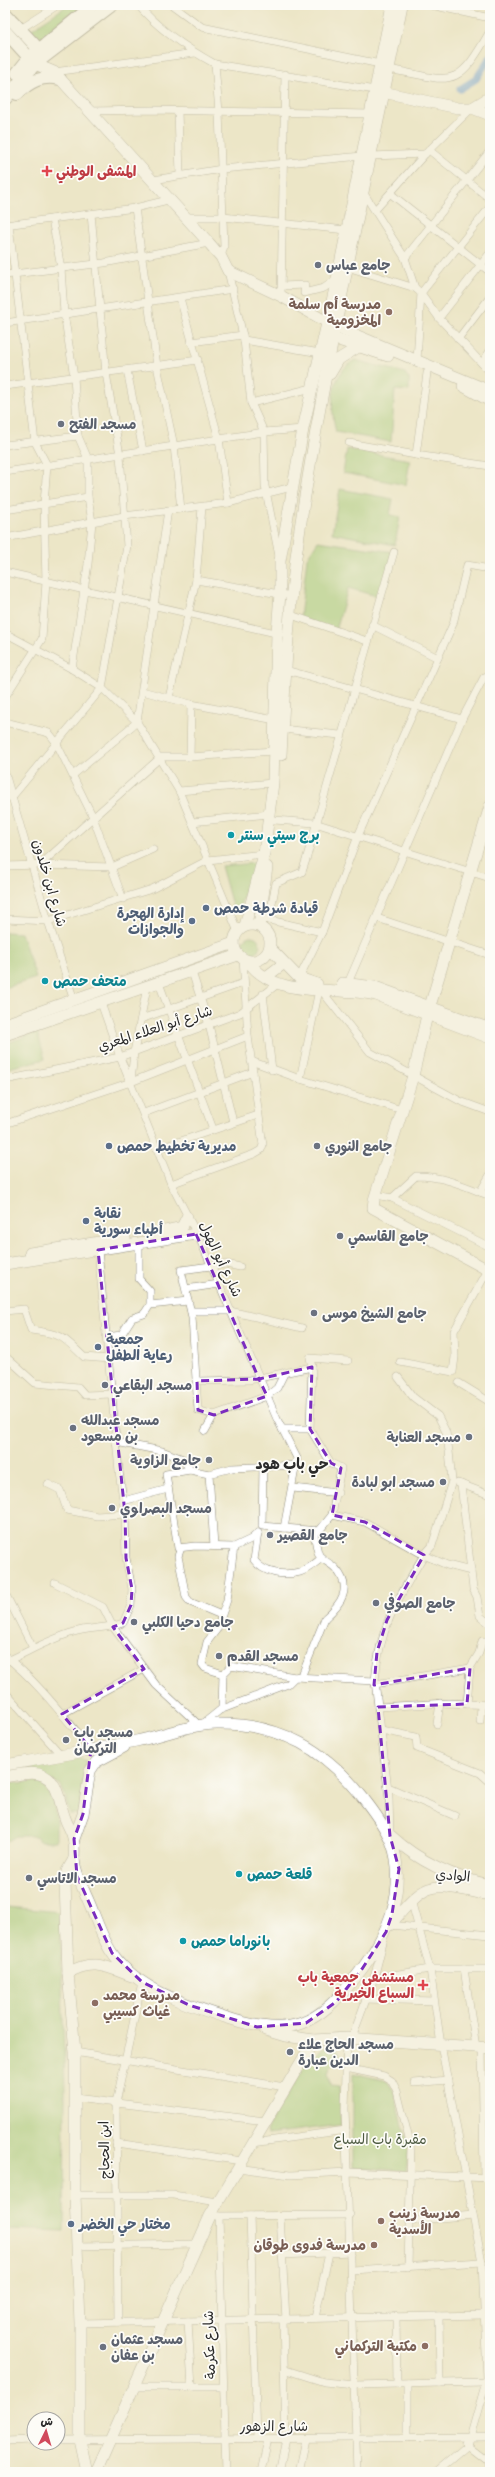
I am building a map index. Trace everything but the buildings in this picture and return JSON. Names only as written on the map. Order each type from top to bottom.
[{"type":"main road","points":[[42,53],[93,5]]},
{"type":"main road","points":[[5,88],[42,53],[112,5]]},
{"type":"main road","points":[[392,5],[380,91],[366,156],[346,230],[337,278],[328,337],[326,382],[298,540],[292,596],[282,728],[272,817],[263,922],[269,935],[270,948],[283,964],[299,978],[313,984],[348,983],[375,986],[429,1010]]},
{"type":"main road","points":[[384,66],[402,5]]},
{"type":"main road","points":[[5,13],[19,30],[42,53],[54,73],[153,180],[183,217],[209,243],[221,257],[228,271],[281,291],[330,324],[490,391]]},
{"type":"main road","points":[[5,31],[32,61],[54,73]]},
{"type":"main road","points":[[5,99],[32,61]]},
{"type":"main road","points":[[5,103],[34,80],[47,77],[54,73]]},
{"type":"main road","points":[[380,91],[458,108],[472,108],[490,116]]},
{"type":"main road","points":[[330,324],[347,267],[363,192],[371,114],[380,91]]},
{"type":"main road","points":[[472,108],[490,97]]},
{"type":"main road","points":[[328,337],[360,346],[427,373],[452,381],[490,401]]},
{"type":"main road","points":[[5,1024],[234,943],[242,929],[264,854],[272,817],[280,560],[303,429],[320,353],[328,337]]},
{"type":"main road","points":[[326,382],[332,368],[339,359],[360,346]]},
{"type":"main road","points":[[489,1270],[374,1208],[376,1195],[413,1076],[429,1010],[449,942],[470,872],[488,822],[490,806]]},
{"type":"main road","points":[[242,929],[263,922]]},
{"type":"main road","points":[[234,943],[243,958],[266,977],[279,983],[320,990],[366,992],[489,1028]]},
{"type":"main road","points":[[5,1035],[192,972],[243,958],[261,959],[270,948]]},
{"type":"main road","points":[[266,977],[283,964]]},
{"type":"main road","points":[[5,1257],[170,1231],[182,1227],[187,1217]]},
{"type":"main road","points":[[5,1264],[196,1234]]},
{"type":"main road","points":[[5,1765],[62,1756],[200,1726],[218,1724],[257,1728],[313,1748],[349,1779],[390,1836],[397,1855],[399,1869],[396,1895],[388,1929],[362,1969],[336,2002],[306,2023],[290,2026],[257,2027]]},
{"type":"main road","points":[[90,1772],[96,1762],[135,1741]]},
{"type":"main road","points":[[91,1749],[90,1772],[83,1814],[74,1839],[74,1859],[77,1876],[112,1953],[140,1980]]},
{"type":"main road","points":[[5,1777],[31,1773],[41,1774],[49,1778],[58,1792],[64,1816],[74,1839]]},
{"type":"main road","name":"الوادي","points":[[390,1836],[405,1849],[434,1865],[468,1881],[490,1885]]},
{"type":"main road","points":[[74,1859],[67,1870],[65,1882],[68,1973],[74,2052],[77,2246],[80,2323],[80,2440],[87,2472]]},
{"type":"main road","name":"الوادي","points":[[388,1929],[411,1900],[431,1886],[444,1886],[490,1894]]},
{"type":"main road","points":[[68,1973],[89,1964],[98,1964],[140,1980],[189,2005],[285,2036],[314,2040],[349,2038],[483,2048]]},
{"type":"main road","points":[[96,2472],[165,2321],[196,2244],[214,2216],[218,2202],[314,2040]]},
{"type":"street","points":[[19,30],[58,5]]},
{"type":"street","points":[[138,5],[154,24],[195,53],[215,64],[285,74],[380,91]]},
{"type":"street","points":[[172,5],[202,27],[442,79],[452,78],[462,73],[470,64],[490,31]]},
{"type":"street","points":[[431,5],[490,18]]},
{"type":"street","points":[[54,73],[195,53]]},
{"type":"street","points":[[215,64],[222,169],[224,246],[221,257]]},
{"type":"street","points":[[285,74],[281,291],[305,286],[304,293],[324,288],[337,278]]},
{"type":"street","points":[[376,209],[427,152],[472,108],[490,111]]},
{"type":"street","points":[[89,111],[285,111],[371,114]]},
{"type":"street","points":[[178,111],[180,175]]},
{"type":"street","points":[[406,258],[490,151]]},
{"type":"street","points":[[153,180],[222,169],[284,162],[427,152],[490,199]]},
{"type":"street","points":[[363,192],[376,209],[406,258],[415,288]]},
{"type":"street","points":[[391,194],[490,272]]},
{"type":"street","points":[[5,697],[42,639],[46,582],[44,504],[47,465],[35,442],[27,384],[22,320],[7,225],[135,208],[168,200]]},
{"type":"street","points":[[417,361],[421,293],[490,207]]},
{"type":"street","points":[[135,208],[147,303],[157,366],[174,446],[181,509]]},
{"type":"street","points":[[8,797],[102,688],[127,546],[120,455],[106,373],[102,309],[96,264],[92,214]]},
{"type":"street","points":[[183,217],[223,217],[346,230]]},
{"type":"street","points":[[52,219],[61,268],[64,313],[74,377],[78,436],[88,459],[88,497],[92,522],[84,590],[72,669]]},
{"type":"street","points":[[5,275],[141,257],[209,243]]},
{"type":"street","points":[[439,318],[490,253]]},
{"type":"street","points":[[347,267],[415,288],[421,293],[439,318],[490,372]]},
{"type":"street","points":[[228,271],[244,338],[252,403],[264,432],[266,492],[280,560]]},
{"type":"street","points":[[5,323],[233,289]]},
{"type":"street","points":[[458,339],[490,297]]},
{"type":"street","points":[[180,298],[191,342],[198,360],[220,439],[228,503]]},
{"type":"street","points":[[191,342],[244,338],[320,353]]},
{"type":"street","points":[[482,363],[490,351]]},
{"type":"street","points":[[5,386],[198,360]]},
{"type":"street","points":[[127,370],[142,451]]},
{"type":"street","points":[[416,455],[427,373]]},
{"type":"street","points":[[252,403],[312,388]]},
{"type":"street","points":[[5,472],[264,432],[303,429]]},
{"type":"street","points":[[5,445],[78,436]]},
{"type":"street","points":[[349,444],[490,466]]},
{"type":"street","points":[[5,538],[124,516],[228,503],[266,492],[292,487]]},
{"type":"street","points":[[5,510],[88,497]]},
{"type":"street","points":[[170,698],[190,613],[196,580],[202,507]]},
{"type":"street","points":[[73,776],[138,722],[156,605],[168,510]]},
{"type":"street","points":[[322,932],[263,922],[276,883],[302,872],[353,688],[394,552]]},
{"type":"street","points":[[299,978],[322,932],[358,836],[418,705],[452,624],[467,565],[490,569]]},
{"type":"street","points":[[5,572],[290,635]]},
{"type":"street","points":[[196,580],[292,596]]},
{"type":"street","points":[[291,615],[367,641]]},
{"type":"street","points":[[372,625],[438,658]]},
{"type":"street","points":[[5,633],[72,669],[102,688],[138,722],[161,757],[180,791],[208,860],[242,929]]},
{"type":"street","points":[[286,670],[418,705],[462,720]]},
{"type":"street","points":[[348,983],[378,918],[462,720],[484,677],[490,675]]},
{"type":"street","points":[[142,691],[191,704],[275,720]]},
{"type":"street","points":[[190,757],[191,704]]},
{"type":"street","points":[[5,722],[49,733],[56,742],[93,817],[123,899]]},
{"type":"street","points":[[282,728],[340,735]]},
{"type":"street","points":[[40,865],[161,757],[190,757],[274,751]]},
{"type":"street","name":"شارع ابن خلدون","points":[[5,773],[8,797],[32,866],[74,1000]]},
{"type":"street","points":[[180,791],[273,783]]},
{"type":"street","points":[[192,822],[272,817],[315,823],[490,878]]},
{"type":"street","points":[[5,866],[40,865],[112,867],[153,849]]},
{"type":"street","points":[[5,919],[48,921],[152,889],[208,860],[264,854]]},
{"type":"street","points":[[378,918],[490,955]]},
{"type":"street","points":[[171,1184],[261,1150],[263,1141],[252,1072],[245,1011],[243,958]]},
{"type":"street","points":[[192,972],[208,1025],[213,1050],[233,1122]]},
{"type":"street","points":[[159,983],[180,1035],[213,1128]]},
{"type":"street","points":[[141,1020],[243,983]]},
{"type":"street","name":"شارع أبو العلاء المعري","points":[[5,1080],[120,1057],[245,1011],[263,994],[279,983]]},
{"type":"street","points":[[131,1082],[134,1052],[147,987]]},
{"type":"street","points":[[320,990],[370,1052],[460,1101],[490,1112]]},
{"type":"street","points":[[300,1079],[320,990]]},
{"type":"street","points":[[263,994],[272,1070]]},
{"type":"street","name":"شارع أبو الهول","points":[[101,1003],[120,1057],[144,1113],[171,1184],[211,1266],[282,1429],[298,1458],[284,1528]]},
{"type":"street","points":[[5,1124],[131,1082],[248,1036]]},
{"type":"street","points":[[251,1061],[272,1070],[402,1110]]},
{"type":"street","points":[[144,1113],[252,1072]]},
{"type":"street","points":[[158,1149],[213,1128],[258,1115]]},
{"type":"street","points":[[480,1192],[490,1174]]},
{"type":"street","points":[[392,1198],[416,1176],[432,1176],[450,1180],[490,1196]]},
{"type":"street","points":[[376,1195],[392,1198],[490,1247]]},
{"type":"street","points":[[107,1337],[121,1335],[132,1318],[144,1314],[150,1305],[150,1292],[139,1279],[139,1242]]},
{"type":"street","points":[[91,1749],[62,1714],[7,1659],[75,1631],[113,1627],[123,1623],[131,1605],[132,1589],[126,1558],[125,1514],[116,1442],[110,1359],[98,1250]]},
{"type":"street","points":[[240,1268],[226,1264],[181,1270],[190,1311],[197,1382],[198,1410],[214,1415],[267,1396],[277,1388],[286,1372]]},
{"type":"street","points":[[400,1362],[452,1372],[455,1357],[454,1331],[489,1270]]},
{"type":"street","points":[[186,1289],[219,1284]]},
{"type":"street","points":[[150,1305],[188,1301]]},
{"type":"street","points":[[5,1311],[24,1309],[31,1330],[58,1334],[71,1342],[84,1357],[110,1359]]},
{"type":"street","points":[[190,1311],[230,1311],[302,1328]]},
{"type":"street","points":[[5,1356],[35,1383],[78,1387],[85,1395],[112,1394]]},
{"type":"street","points":[[297,1465],[232,1468],[209,1474],[190,1470],[166,1474],[178,1548],[214,1546],[234,1547],[251,1539],[260,1529],[284,1528],[319,1531],[332,1515],[338,1493],[341,1468],[331,1464],[310,1429],[312,1367],[310,1358],[348,1362]]},
{"type":"street","points":[[197,1382],[259,1379],[312,1367]]},
{"type":"street","points":[[390,1836],[388,1787],[375,1683],[377,1652],[388,1620],[424,1555],[432,1546],[452,1481],[446,1432],[438,1416],[413,1397],[398,1377]]},
{"type":"street","points":[[459,1383],[490,1402]]},
{"type":"street","points":[[205,1431],[214,1415]]},
{"type":"street","points":[[282,1429],[310,1429]]},
{"type":"street","points":[[116,1442],[162,1451],[183,1459],[190,1470]]},
{"type":"street","points":[[263,1466],[260,1529],[254,1560],[258,1565],[269,1572],[301,1572],[322,1558]]},
{"type":"street","points":[[209,1474],[214,1546]]},
{"type":"street","points":[[452,1481],[490,1495]]},
{"type":"street","points":[[48,1484],[60,1490],[67,1510],[97,1516],[125,1514]]},
{"type":"street","points":[[461,1484],[471,1572],[480,1616],[490,1624]]},
{"type":"street","points":[[293,1488],[338,1493]]},
{"type":"street","points":[[123,1501],[168,1489]]},
{"type":"street","points":[[332,1515],[365,1522],[447,1566],[471,1572]]},
{"type":"street","points":[[55,1583],[103,1607],[113,1627],[144,1669],[171,1701],[180,1705],[200,1726],[222,1709],[288,1684],[305,1670],[325,1618],[332,1612],[345,1592],[346,1586],[336,1569],[322,1558],[314,1530]]},
{"type":"street","points":[[223,1674],[205,1668],[202,1664],[208,1642],[217,1629],[227,1600],[234,1547]]},
{"type":"street","points":[[181,1548],[178,1556],[186,1597],[190,1602],[221,1615]]},
{"type":"street","points":[[5,1593],[33,1648]]},
{"type":"street","points":[[467,1704],[470,1668],[479,1653],[482,1641],[490,1641]]},
{"type":"street","points":[[222,1709],[223,1674],[231,1666],[295,1677],[375,1683],[470,1668]]},
{"type":"street","points":[[62,1714],[144,1669]]},
{"type":"street","points":[[5,1692],[62,1756]]},
{"type":"street","points":[[378,1707],[440,1703],[490,1705]]},
{"type":"street","points":[[437,1724],[440,1703]]},
{"type":"street","points":[[480,1721],[481,1705]]},
{"type":"street","points":[[381,1730],[416,1737],[417,1748],[480,1773],[490,1782]]},
{"type":"street","points":[[388,1787],[455,1816]]},
{"type":"street","points":[[411,1900],[430,1969],[441,2045],[482,2262],[485,2382],[468,2441],[436,2472]]},
{"type":"street","points":[[357,2472],[352,2270],[346,2130],[346,2068],[349,2038],[374,1978],[388,1929],[418,1929],[490,1935]]},
{"type":"street","points":[[374,1978],[430,1969],[490,1969]]},
{"type":"street","points":[[116,2143],[290,2175],[348,2172],[487,2178],[483,2048],[464,1969]]},
{"type":"street","name":"ابن الحجاج","points":[[118,2322],[116,2102],[140,1980]]},
{"type":"street","points":[[366,2000],[434,2001]]},
{"type":"street","points":[[74,2052],[125,2059],[285,2087]]},
{"type":"street","points":[[346,2068],[384,2076],[395,2085],[411,2147],[408,2267]]},
{"type":"street","points":[[414,2083],[448,2080]]},
{"type":"street","points":[[75,2098],[266,2121]]},
{"type":"street","points":[[253,2143],[346,2130]]},
{"type":"street","points":[[76,2195],[173,2195],[218,2202]]},
{"type":"street","points":[[214,2216],[350,2215]]},
{"type":"street","points":[[409,2221],[473,2215]]},
{"type":"street","name":"شارع عكرمة","points":[[214,2216],[221,2320],[226,2472]]},
{"type":"street","points":[[250,2216],[257,2439]]},
{"type":"street","points":[[279,2472],[286,2439],[286,2370],[280,2216]]},
{"type":"street","points":[[77,2246],[118,2244],[196,2244]]},
{"type":"street","points":[[282,2255],[351,2252]]},
{"type":"street","points":[[315,2318],[329,2253]]},
{"type":"street","points":[[352,2270],[482,2262]]},
{"type":"street","points":[[80,2323],[484,2315]]},
{"type":"street","points":[[396,2316],[397,2384]]},
{"type":"street","points":[[439,2316],[440,2383]]},
{"type":"street","points":[[188,2321],[192,2387]]},
{"type":"street","points":[[286,2370],[324,2382],[355,2385],[485,2382]]},
{"type":"street","points":[[408,2384],[408,2438]]},
{"type":"street","points":[[134,2387],[223,2387]]},
{"type":"street","points":[[468,2441],[490,2437]]},
{"type":"street","name":"شارع الزهور","points":[[66,2440],[450,2438],[468,2441]]},
{"type":"street","points":[[261,2472],[268,2439]]},
{"type":"street","points":[[299,2472],[306,2439]]},
{"type":"street","points":[[5,2440],[26,2440]]},
{"type":"street","points":[[468,2441],[486,2460],[490,2470]]},
{"type":"highlighted area","points":[[196,1234],[259,1379],[312,1367],[310,1429],[331,1463],[341,1468],[332,1515],[365,1522],[424,1555],[387,1620],[377,1652],[374,1685],[470,1668],[467,1704],[378,1707],[390,1836],[399,1869],[392,1914],[386,1932],[362,1969],[336,2002],[306,2023],[257,2027],[189,2005],[142,1982],[112,1953],[77,1876],[74,1839],[83,1814],[91,1749],[62,1714],[144,1669],[113,1627],[123,1623],[131,1605],[132,1589],[126,1558],[125,1514],[98,1250]],"holes":[[[259,1379],[267,1396],[214,1415],[198,1410],[197,1381]]]},
{"type":"green space","points":[[68,5],[85,5],[39,40],[32,33],[32,29]]},
{"type":"green space","points":[[355,360],[405,373],[409,379],[409,391],[395,390],[391,442],[336,432],[333,402],[336,382],[346,366]]},
{"type":"green space","points":[[347,449],[410,460],[406,485],[343,473]]},
{"type":"green space","points":[[340,489],[393,499],[390,515],[400,517],[395,545],[332,533]]},
{"type":"green space","points":[[318,541],[394,552],[380,597],[348,588],[336,630],[300,618],[307,558]]},
{"type":"green space","points":[[256,863],[239,908],[233,909],[221,866]]},
{"type":"green space","points":[[5,932],[21,933],[36,978],[5,988]]},
{"type":"green space","points":[[247,936],[255,936],[260,941],[258,952],[255,954],[247,954],[242,949],[242,941]]},
{"type":"green space","points":[[37,1032],[45,1059],[5,1069],[5,1044]]},
{"type":"green space","points":[[79,1757],[86,1761],[80,1811],[76,1814],[69,1814],[65,1795],[60,1784],[18,1770],[18,1768]]},
{"type":"green space","points":[[39,1781],[50,1795],[55,1809],[56,1841],[40,1841],[36,1836],[16,1836],[5,1843],[5,1784]]},
{"type":"green space","points":[[5,1901],[8,1907],[60,1912],[65,2092],[64,2231],[5,2229]]},
{"type":"green space","points":[[327,2045],[334,2045],[342,2057],[342,2064],[332,2065],[329,2073],[331,2085],[339,2086],[341,2125],[268,2134],[266,2131],[303,2069],[319,2051]]},
{"type":"green space","name":"مقبرة باب السباع","points":[[353,2073],[387,2081],[394,2091],[409,2148],[406,2171],[353,2167]]},
{"type":"waterway","points":[[460,89],[476,79],[490,57]]},
{"type":"place","name":"المشفى الوطني","points":[[47,171]]},
{"type":"place","name":"جامع عباس","points":[[318,265]]},
{"type":"place","name":"مدرسة أم سلمة المخزومية","points":[[389,312]]},
{"type":"place","name":"مسجد الفتح","points":[[61,424]]},
{"type":"place","name":"برج سيتي سنتر","points":[[231,835]]},
{"type":"place","name":"قيادة شرطة حمص","points":[[206,908]]},
{"type":"place","name":"إدارة الهجرة والجوازات","points":[[192,921]]},
{"type":"place","name":"متحف حمص","points":[[45,981]]},
{"type":"place","name":"مديرية تخطيط حمص","points":[[109,1146]]},
{"type":"place","name":"جامع النوري","points":[[317,1146]]},
{"type":"place","name":"نقابة أطباء سورية","points":[[86,1221]]},
{"type":"place","name":"جامع القاسمي","points":[[340,1236]]},
{"type":"place","name":"جامع الشيخ موسى","points":[[314,1313]]},
{"type":"place","name":"جمعية رعاية الطفل","points":[[98,1347]]},
{"type":"place","name":"مسجد البقاعي","points":[[105,1385]]},
{"type":"place","name":"مسجد عبدالله بن مسعود","points":[[73,1428]]},
{"type":"place","name":"مسجد العنابة","points":[[469,1437]]},
{"type":"place","name":"جامع الزاوية","points":[[209,1460]]},
{"type":"place","name":"مسجد ابو لبادة","points":[[443,1482]]},
{"type":"place","name":"مسجد البصراوي","points":[[112,1508]]},
{"type":"place","name":"جامع القصير","points":[[270,1535]]},
{"type":"place","name":"جامع الصوفي","points":[[376,1603]]},
{"type":"place","name":"جامع دحيا الكلبي","points":[[134,1622]]},
{"type":"place","name":"مسجد القدم","points":[[219,1656]]},
{"type":"place","name":"مسجد باب التركمان","points":[[66,1740]]},
{"type":"place","name":"قلعة حمص","points":[[239,1874]]},
{"type":"place","name":"مسجد الاتاسي","points":[[29,1878]]},
{"type":"place","name":"بانوراما حمص","points":[[183,1941]]},
{"type":"place","name":"مستشفى جمعية باب السباع الخيرية","points":[[423,1985]]},
{"type":"place","name":"مدرسة محمد غياث كسيبي","points":[[95,2003]]},
{"type":"place","name":"مسجد الحاج علاء الدين عبارة","points":[[290,2052]]},
{"type":"place","name":"مدرسة زينب الأسدية","points":[[381,2221]]},
{"type":"place","name":"مختار حي الخضر","points":[[71,2224]]},
{"type":"place","name":"مدرسة فدوى طوقان","points":[[374,2245]]},
{"type":"place","name":"مكتبة التركماني","points":[[425,2346]]},
{"type":"place","name":"مسجد عثمان بن عفان","points":[[103,2347]]},
{"type":"district","name":"حي باب هود","points":[[292,1463]]}]
